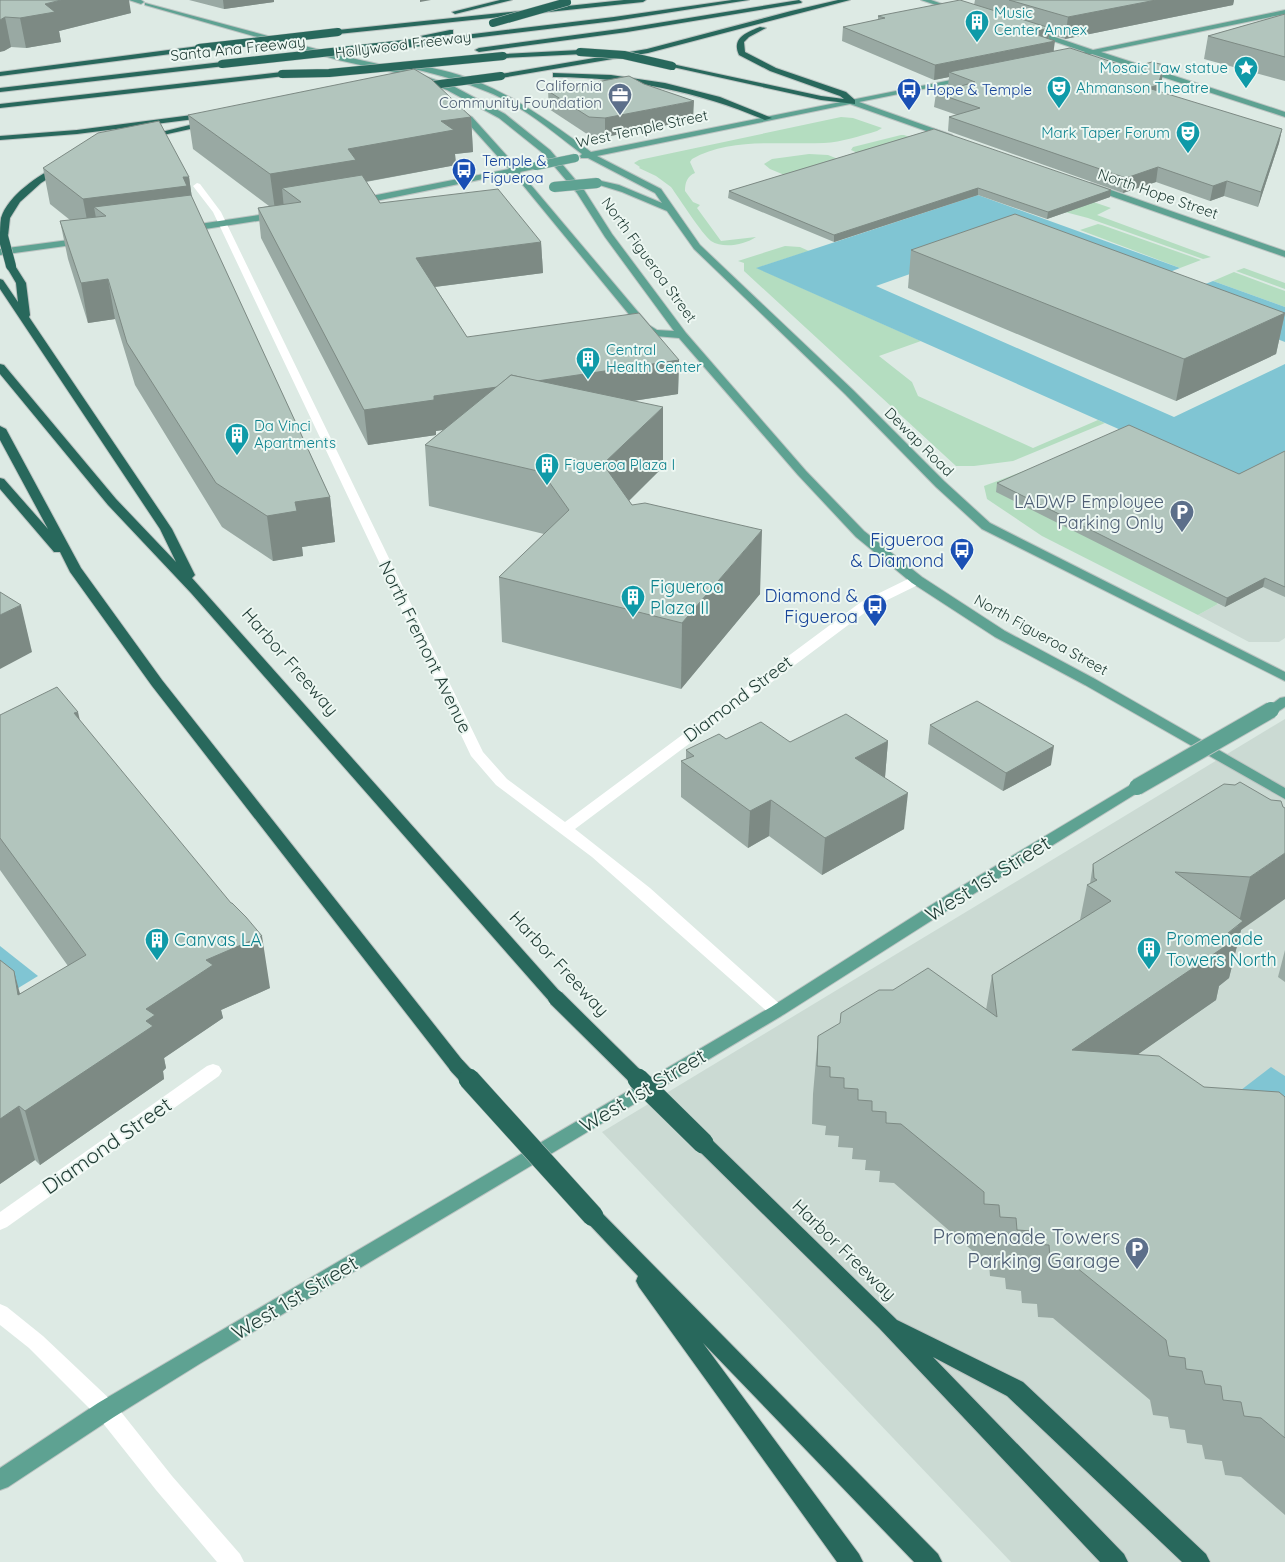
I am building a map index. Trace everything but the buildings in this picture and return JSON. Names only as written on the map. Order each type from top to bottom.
[{"type":"highway","points":[[338,32],[448,14],[509,0]]},
{"type":"highway","points":[[484,25],[537,12],[571,0]]},
{"type":"highway","points":[[0,74],[338,32],[644,0]]},
{"type":"highway","name":"Santa Ana Freeway","points":[[0,90],[440,40],[605,20],[746,0]]},
{"type":"highway","name":"Hollywood Freeway","points":[[0,106],[479,50],[627,30],[808,0]]},
{"type":"highway","points":[[525,74],[648,51],[793,12],[847,0]]},
{"type":"highway","points":[[847,0],[753,32],[740,42],[740,48],[743,54],[758,63],[842,94],[852,102]]},
{"type":"highway","points":[[222,64],[425,36],[475,27]]},
{"type":"highway","points":[[13,64],[166,52]]},
{"type":"highway","points":[[282,74],[329,73],[503,56],[580,52],[624,55],[821,98],[852,102]]},
{"type":"highway","points":[[408,86],[525,74],[590,75],[653,82],[718,98],[768,118]]},
{"type":"highway","points":[[0,138],[77,132],[210,114]]},
{"type":"highway","points":[[133,140],[221,120]]},
{"type":"highway","points":[[26,319],[21,283],[11,266],[3,236],[5,218],[24,193],[38,181],[68,164]]},
{"type":"highway","points":[[0,282],[166,529],[196,590]]},
{"type":"highway","name":"Harbor Freeway","points":[[0,367],[112,502],[196,590],[556,998],[886,1322],[1116,1562]]},
{"type":"highway","points":[[0,429],[75,569]]},
{"type":"highway","points":[[0,482],[75,569],[157,683],[457,1066],[593,1216],[930,1562]]},
{"type":"highway","points":[[0,496],[75,569]]},
{"type":"highway","points":[[615,1238],[851,1561]]},
{"type":"highway","points":[[886,1322],[1016,1388],[1198,1562]]},
{"type":"main road","name":"North Figueroa Street","points":[[132,0],[341,58],[407,73],[450,88],[502,116],[547,152],[582,192],[608,235],[682,334],[802,473],[860,534],[917,580],[1000,634],[1106,691],[1285,794]]},
{"type":"main road","points":[[924,0],[962,12]]},
{"type":"main road","points":[[1058,60],[1285,12]]},
{"type":"main road","points":[[1021,29],[1285,115]]},
{"type":"main road","points":[[341,58],[400,81]]},
{"type":"main road","name":"Dewap Road","points":[[341,58],[424,68],[492,90],[530,112],[589,155],[658,191],[697,246],[849,392],[940,484],[986,526],[1285,677]]},
{"type":"main road","name":"West Temple Street","points":[[348,203],[978,76]]},
{"type":"main road","points":[[408,86],[432,96]]},
{"type":"main road","points":[[852,102],[958,140]]},
{"type":"main road","points":[[446,104],[469,119],[535,194],[645,327],[656,333],[682,334]]},
{"type":"main road","points":[[535,194],[545,188],[554,187],[597,183],[617,185],[655,205],[671,209]]},
{"type":"main road","name":"North Hope Street","points":[[1085,184],[1285,254]]},
{"type":"main road","points":[[176,230],[285,214]]},
{"type":"main road","points":[[0,252],[91,241]]},
{"type":"main road","name":"West 1st Street","points":[[0,1480],[106,1410],[778,1011],[945,904],[1137,787],[1279,708]]},
{"type":"street","name":"North Fremont Avenue","points":[[197,186],[214,207],[223,224],[476,752],[486,767],[532,806],[566,828],[599,854],[778,1011]]},
{"type":"street","name":"Diamond Street","points":[[566,828],[866,605],[917,580]]},
{"type":"street","name":"Diamond Street","points":[[0,1222],[214,1071]]},
{"type":"street","points":[[0,1313],[36,1342],[106,1410],[164,1483],[232,1562]]},
{"type":"shaded area","points":[[1285,575],[1285,638],[1279,642],[1249,642],[1198,615],[1218,604],[1225,607]]},
{"type":"shaded area","points":[[1285,719],[1285,1562],[1011,1562],[602,1132]]},
{"type":"green space","points":[[841,117],[853,118],[882,128],[858,137],[831,142],[740,145],[707,152],[692,159],[690,162],[695,173],[687,180],[685,191],[693,202],[700,205],[697,208],[721,241],[756,237],[740,244],[721,245],[711,241],[696,224],[671,187],[634,163],[639,160]]},
{"type":"green space","points":[[901,135],[978,161],[864,156],[851,150],[853,147]]},
{"type":"green space","points":[[809,154],[828,155],[848,163],[794,179],[770,169],[764,164],[772,159]]},
{"type":"green space","points":[[1003,171],[1111,208],[1097,215],[1211,257],[1203,259],[1088,218],[1065,212],[1083,206]]},
{"type":"green space","points":[[1098,224],[1201,260],[1180,268],[1080,230]]},
{"type":"green space","points":[[785,246],[800,247],[809,251],[757,268],[921,341],[879,356],[912,382],[918,396],[1033,448],[1098,420],[1105,423],[1013,461],[974,466],[956,466],[744,271],[744,263],[738,261]]},
{"type":"green space","points":[[1244,268],[1285,283],[1285,289],[1236,271]]},
{"type":"green space","points":[[1234,272],[1285,291],[1285,307],[1213,281]]},
{"type":"green space","points":[[1062,457],[1218,604],[1198,615],[1042,536],[987,499],[984,486]]},
{"type":"water","points":[[978,195],[1180,268],[1137,285],[1012,238],[876,286],[1174,417],[1285,364],[1285,459],[1238,482],[756,268]]},
{"type":"water","points":[[1213,281],[1285,307],[1285,342],[1170,298]]},
{"type":"water","points":[[0,946],[38,976],[15,990],[0,977]]},
{"type":"water","points":[[1271,1067],[1285,1076],[1285,1121],[1241,1090]]},
{"type":"place","name":"Music Center Annex","points":[[977,43]]},
{"type":"place","name":"Mosaic Law statue","points":[[1246,89]]},
{"type":"place","name":"Ahmanson Theatre","points":[[1059,109]]},
{"type":"place","name":"Hope & Temple","points":[[909,111]]},
{"type":"place","name":"California Community Foundation","points":[[620,116]]},
{"type":"place","name":"Mark Taper Forum","points":[[1188,154]]},
{"type":"place","name":"Temple & Figueroa","points":[[464,191]]},
{"type":"place","name":"Central Health Center","points":[[588,380]]},
{"type":"place","name":"Da Vinci Apartments","points":[[237,456]]},
{"type":"place","name":"Figueroa Plaza I","points":[[547,486]]},
{"type":"place","name":"LADWP Employee Parking Only","points":[[1182,533]]},
{"type":"place","name":"Figueroa & Diamond","points":[[962,571]]},
{"type":"place","name":"Figueroa Plaza II","points":[[633,618]]},
{"type":"place","name":"Diamond & Figueroa","points":[[875,627]]},
{"type":"place","name":"Canvas LA","points":[[157,961]]},
{"type":"place","name":"Promenade Towers North","points":[[1149,970]]},
{"type":"place","name":"Promenade Towers Parking Garage","points":[[1137,1270]]}]
